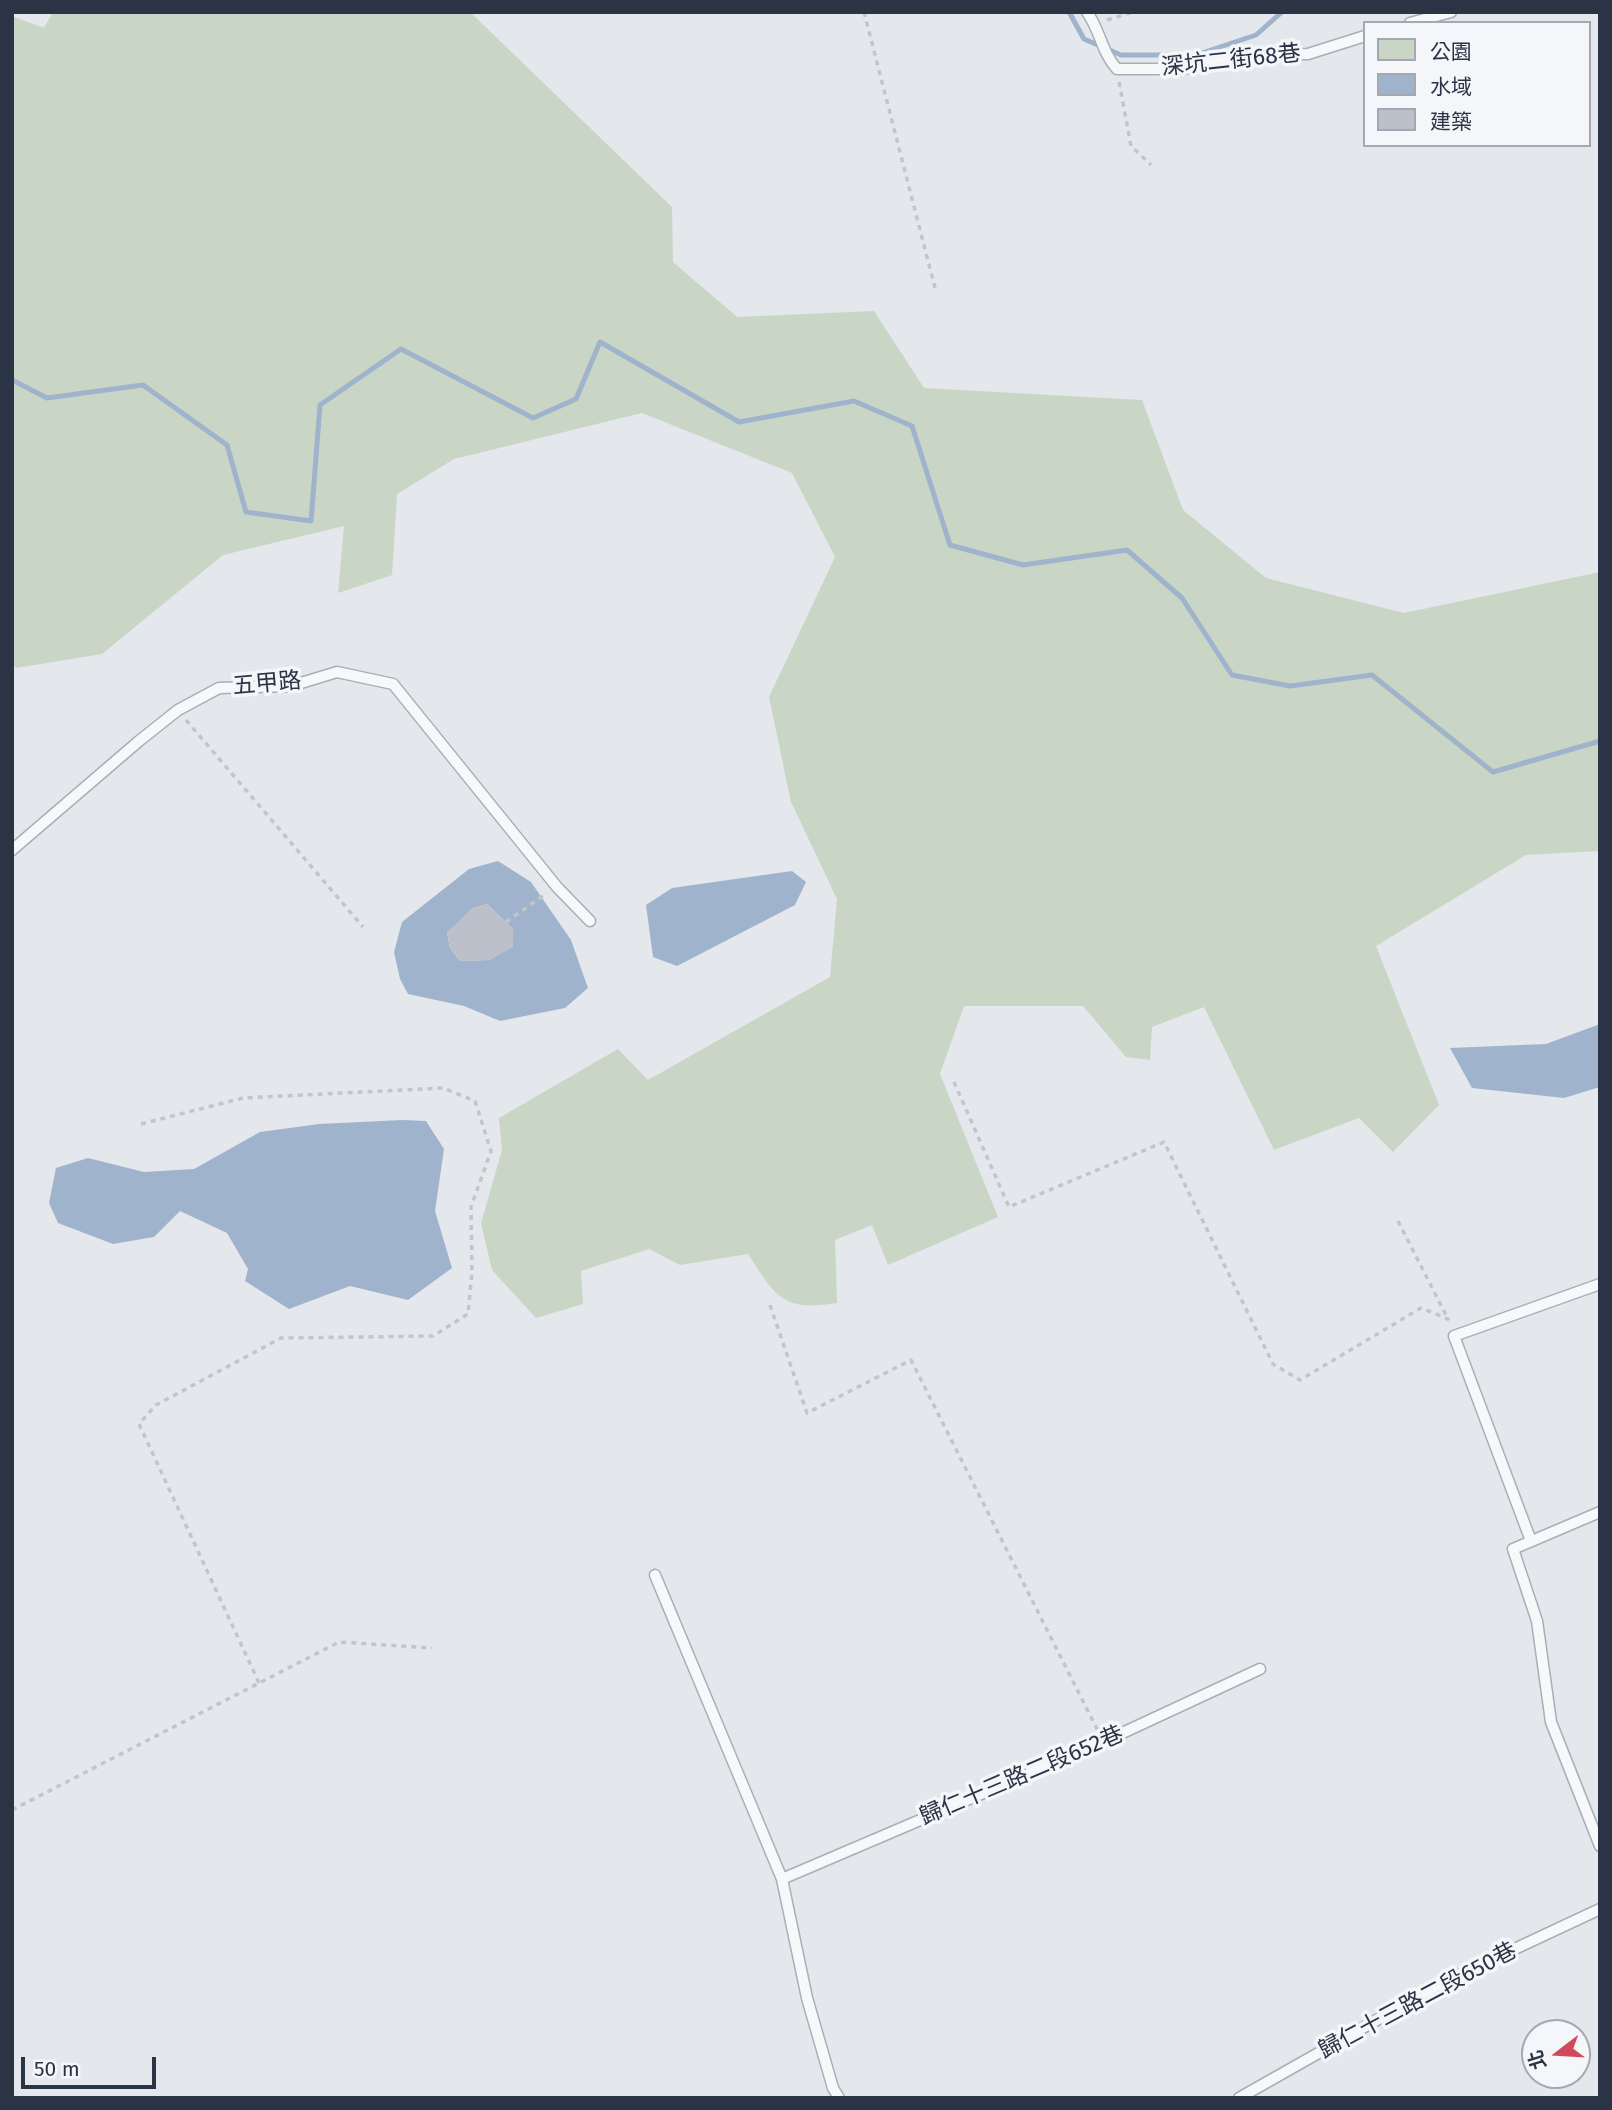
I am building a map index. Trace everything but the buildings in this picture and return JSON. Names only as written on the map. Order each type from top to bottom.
[{"type":"lane","points":[[1087,12],[1095,24],[1107,58],[1117,69]]},
{"type":"lane","points":[[1417,21],[1451,12]]},
{"type":"lane","name":"深坑二街68巷","points":[[1117,69],[1184,69],[1251,55],[1308,54],[1364,36]]},
{"type":"lane","name":"五甲路","points":[[12,850],[102,770],[178,710],[219,688],[291,686],[337,672],[393,684],[557,887],[590,921]]},
{"type":"lane","points":[[1531,1541],[1454,1336],[1600,1284]]},
{"type":"lane","points":[[1600,1512],[1513,1549],[1537,1620],[1551,1722],[1600,1846]]},
{"type":"lane","points":[[655,1575],[782,1879],[807,1998],[833,2088],[839,2098]]},
{"type":"lane","name":"歸仁十三路二段652巷","points":[[782,1879],[1103,1742],[1260,1669]]},
{"type":"lane","name":"歸仁十三路二段650巷","points":[[1239,2098],[1444,1982],[1600,1909]]},
{"type":"path","points":[[864,12],[935,288]]},
{"type":"path","points":[[1095,24],[1133,12]]},
{"type":"path","points":[[1117,69],[1131,146],[1151,165]]},
{"type":"path","points":[[178,710],[363,927]]},
{"type":"path","points":[[506,922],[551,891]]},
{"type":"path","points":[[954,1082],[1009,1207],[1164,1142],[1273,1364],[1300,1380],[1421,1308],[1448,1319]]},
{"type":"path","points":[[141,1124],[243,1098],[443,1088],[475,1101],[491,1150],[471,1207],[472,1272],[468,1314],[433,1336],[281,1338],[156,1405],[139,1424],[259,1683]]},
{"type":"path","points":[[1398,1222],[1448,1319],[1454,1336]]},
{"type":"path","points":[[770,1305],[807,1413],[911,1360],[1103,1742]]},
{"type":"path","points":[[12,1810],[339,1642],[432,1648]]},
{"type":"green space","points":[[53,12],[470,12],[672,207],[673,262],[737,317],[874,311],[924,388],[1142,400],[1183,510],[1266,578],[1404,613],[1600,572],[1600,851],[1526,855],[1376,946],[1439,1105],[1393,1152],[1359,1118],[1274,1150],[1204,1007],[1152,1027],[1150,1060],[1126,1057],[1083,1006],[964,1006],[940,1074],[998,1217],[888,1265],[872,1225],[835,1240],[837,1303],[792,1303],[774,1291],[748,1254],[680,1265],[649,1249],[581,1271],[583,1304],[536,1318],[492,1270],[481,1223],[502,1150],[499,1118],[618,1049],[648,1080],[830,977],[837,899],[791,802],[769,697],[835,557],[792,473],[642,413],[454,459],[397,494],[392,575],[338,593],[344,526],[223,555],[102,654],[16,668],[12,664],[12,16],[44,28]]},
{"type":"water","points":[[498,861],[531,882],[571,940],[588,988],[565,1008],[500,1021],[464,1006],[408,994],[400,979],[394,952],[402,922],[469,869]],"holes":[[[487,904],[513,929],[513,946],[489,960],[460,961],[450,948],[447,933],[473,908]]]},
{"type":"water","points":[[792,871],[806,882],[795,905],[677,966],[653,957],[646,905],[672,888]]},
{"type":"water","points":[[1600,1024],[1600,1087],[1564,1098],[1472,1088],[1450,1048],[1546,1044]]},
{"type":"water","points":[[426,1121],[444,1149],[435,1211],[452,1268],[408,1300],[350,1286],[289,1309],[245,1281],[248,1269],[227,1233],[180,1211],[154,1237],[113,1244],[58,1223],[49,1203],[56,1168],[88,1158],[144,1172],[194,1169],[260,1132],[319,1124]]},
{"type":"waterway","points":[[1069,12],[1084,39],[1121,55],[1196,55],[1256,35],[1282,12]]},
{"type":"waterway","points":[[12,380],[47,398],[143,385],[227,445],[246,512],[311,521],[320,405],[401,349],[533,418],[576,399],[600,342],[739,422],[854,401],[912,426],[950,545],[1023,565],[1127,550],[1182,598],[1232,675],[1290,686],[1372,675],[1493,772],[1600,741]]}]
